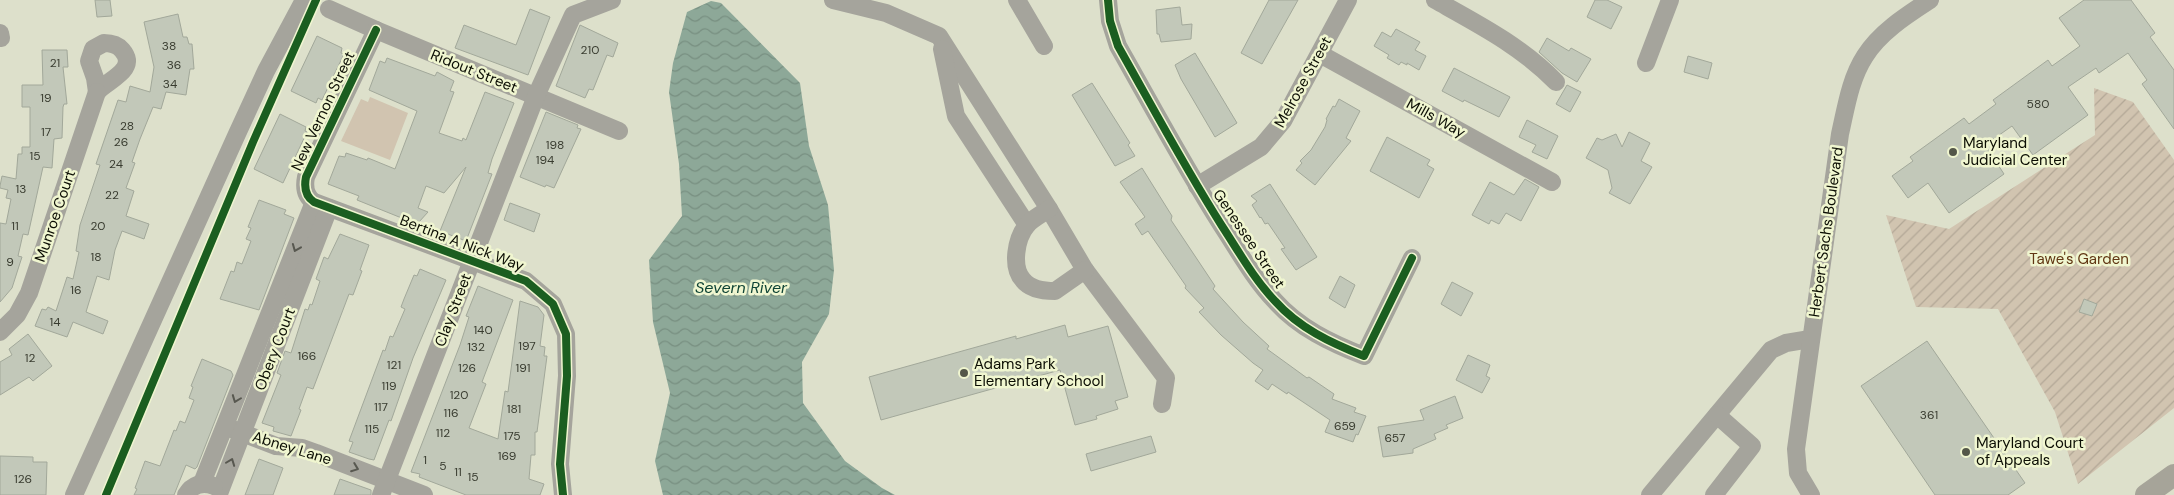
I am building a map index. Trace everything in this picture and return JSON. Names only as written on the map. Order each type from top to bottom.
[{"type":"main road","points":[[2146,495],[2174,476]]},
{"type":"street","points":[[74,495],[236,134],[266,71],[304,0]]},
{"type":"street","name":"Clay Street","points":[[384,488],[536,96],[573,15],[612,0]]},
{"type":"street","points":[[835,0],[886,13],[939,36],[1049,209],[1085,270],[1166,378],[1162,404]]},
{"type":"street","points":[[1017,0],[1044,46]]},
{"type":"street","name":"Genessee Street","points":[[1108,0],[1110,21],[1118,46],[1197,186],[1252,273],[1275,302],[1300,323],[1332,344],[1364,356],[1412,258]]},
{"type":"street","name":"Melrose Street","points":[[1197,186],[1261,147],[1283,121],[1348,0]]},
{"type":"street","points":[[1435,0],[1486,29],[1536,62],[1556,82]]},
{"type":"street","points":[[1646,63],[1670,0]]},
{"type":"street","name":"Herbert Sachs Boulevard","points":[[1811,495],[1798,472],[1796,450],[1840,134],[1854,79],[1864,56],[1878,40],[1904,18],[1930,0]]},
{"type":"street","name":"Ridout Street","points":[[329,9],[619,131]]},
{"type":"street","name":"New Vernon Street","points":[[322,205],[309,199],[304,188],[306,176],[376,30]]},
{"type":"street","points":[[0,33],[1,38]]},
{"type":"street","points":[[939,36],[956,116],[1027,225]]},
{"type":"street","name":"Mills Way","points":[[1320,54],[1552,182]]},
{"type":"street","name":"Munroe Court","points":[[0,332],[17,315],[29,293],[97,92]]},
{"type":"street","name":"Bertina A Nick Way","points":[[322,205],[526,281],[553,304],[566,334],[567,376],[560,464],[563,495]]},
{"type":"street","name":"Obery Court","points":[[221,493],[215,486],[202,483],[322,205]]},
{"type":"street","name":"Obery Court","points":[[221,493],[322,205]]},
{"type":"street","points":[[1049,209],[1027,225],[1018,242],[1016,265],[1023,281],[1039,290],[1055,292],[1085,270]]},
{"type":"street","points":[[1650,495],[1771,350],[1786,343],[1810,339]]},
{"type":"street","points":[[1714,495],[1752,446],[1717,415]]},
{"type":"street","name":"Abney Lane","points":[[225,427],[276,446],[302,448],[384,488],[424,495]]},
{"type":"street","points":[[186,495],[191,488],[202,483]]},
{"type":"green space","name":"Tawe's Garden","points":[[2094,88],[2133,102],[2174,160],[2174,408],[2078,484],[2055,412],[1998,309],[1916,307],[1886,215],[1949,229],[2095,135]]},
{"type":"green space","points":[[370,97],[408,113],[390,160],[341,141],[361,99],[368,102]]},
{"type":"water","name":"Severn River","points":[[711,1],[721,3],[800,83],[809,146],[828,205],[834,270],[829,314],[802,362],[803,403],[845,461],[882,488],[895,495],[663,495],[655,461],[670,393],[653,322],[649,260],[682,216],[679,164],[669,92],[673,63],[687,12]]},
{"type":"building","points":[[95,0],[110,0],[112,16],[97,17]]},
{"type":"building","points":[[1269,0],[1298,0],[1262,64],[1241,53]]},
{"type":"building","points":[[1595,0],[1607,0],[1622,7],[1611,29],[1587,17]]},
{"type":"building","points":[[2084,0],[2131,0],[2155,33],[2150,37],[2174,70],[2174,129],[2142,84],[2147,80],[2128,53],[2099,73],[2096,68],[2068,87],[2088,115],[2033,155],[2012,126],[1985,145],[2004,174],[1949,213],[1928,183],[1908,198],[1892,176],[1913,161],[1910,157],[1964,118],[1969,124],[1996,104],[1993,100],[2048,60],[2052,66],[2080,46],[2059,18]]},
{"type":"building","points":[[1180,7],[1182,25],[1192,24],[1191,39],[1161,42],[1159,34],[1157,34],[1156,10]]},
{"type":"building","points":[[530,9],[550,17],[528,75],[455,48],[464,25],[516,45]]},
{"type":"building","points":[[178,14],[183,37],[187,37],[189,44],[192,44],[194,69],[190,69],[186,95],[166,92],[161,109],[153,107],[132,162],[135,163],[126,188],[134,191],[126,216],[149,224],[144,239],[122,231],[115,250],[109,280],[97,276],[86,312],[108,321],[103,334],[73,322],[67,337],[35,326],[42,309],[46,310],[48,307],[56,311],[67,277],[73,279],[79,252],[76,251],[80,225],[100,165],[96,164],[118,100],[126,102],[130,86],[150,92],[154,67],[144,22]]},
{"type":"building","points":[[580,25],[618,43],[613,57],[607,55],[593,90],[589,89],[585,98],[556,86]]},
{"type":"building","points":[[1396,29],[1420,42],[1415,50],[1426,56],[1419,70],[1407,63],[1407,65],[1401,62],[1399,65],[1387,58],[1389,55],[1374,46],[1382,32],[1391,37]]},
{"type":"building","points":[[317,36],[342,48],[341,53],[344,54],[322,100],[318,98],[316,103],[291,91]]},
{"type":"building","points":[[1547,38],[1569,51],[1571,48],[1591,59],[1577,82],[1562,73],[1539,52]]},
{"type":"building","points":[[42,50],[67,50],[68,67],[63,67],[67,104],[64,104],[63,107],[62,138],[54,139],[52,168],[43,167],[28,235],[23,234],[18,256],[22,257],[12,288],[0,302],[0,223],[6,224],[11,199],[6,198],[8,190],[0,188],[0,186],[2,176],[16,179],[18,154],[22,154],[22,147],[30,147],[30,107],[22,107],[22,85],[43,85]]},
{"type":"building","points":[[1195,53],[1237,123],[1215,137],[1181,79],[1175,65]]},
{"type":"building","points":[[1688,56],[1712,63],[1708,79],[1684,72]]},
{"type":"building","points":[[387,58],[435,76],[437,72],[454,81],[450,91],[454,92],[439,133],[462,141],[463,138],[466,140],[485,92],[514,103],[492,159],[488,173],[492,174],[466,241],[440,231],[466,167],[444,193],[426,186],[418,208],[428,212],[419,222],[415,220],[414,223],[357,200],[359,196],[328,184],[339,156],[345,157],[346,153],[367,160],[368,158],[395,169],[417,111],[369,90],[380,61],[385,63]]},
{"type":"building","points":[[1454,68],[1510,97],[1499,117],[1442,91]]},
{"type":"building","points":[[1092,83],[1130,143],[1128,145],[1135,156],[1115,166],[1072,95]]},
{"type":"building","points":[[1567,85],[1581,92],[1570,112],[1556,104]]},
{"type":"building","points":[[1339,99],[1360,111],[1346,138],[1351,141],[1315,185],[1296,170],[1302,163],[1300,161],[1311,150],[1325,127],[1326,119]]},
{"type":"building","points":[[546,112],[578,125],[577,128],[581,129],[554,188],[546,185],[545,187],[520,177]]},
{"type":"building","points":[[280,114],[306,127],[305,131],[307,132],[283,183],[254,169]]},
{"type":"building","points":[[1527,120],[1558,136],[1547,159],[1532,152],[1536,145],[1519,137]]},
{"type":"building","points":[[1629,132],[1650,143],[1641,161],[1652,167],[1630,204],[1609,193],[1612,188],[1608,170],[1586,158],[1597,138],[1602,140],[1616,134],[1622,147]]},
{"type":"building","points":[[1387,137],[1430,160],[1427,165],[1434,169],[1419,198],[1370,171]]},
{"type":"building","points":[[1142,168],[1172,216],[1171,220],[1215,286],[1213,289],[1243,322],[1269,346],[1267,349],[1307,378],[1309,377],[1334,394],[1332,399],[1356,408],[1354,412],[1366,416],[1353,442],[1325,432],[1330,420],[1288,392],[1287,394],[1272,384],[1268,390],[1255,381],[1263,370],[1221,335],[1199,312],[1204,308],[1185,288],[1186,286],[1148,231],[1142,235],[1135,224],[1145,217],[1120,182]]},
{"type":"building","points":[[1525,179],[1539,187],[1521,221],[1506,213],[1499,224],[1491,220],[1489,224],[1472,215],[1490,182],[1514,195]]},
{"type":"building","points":[[1270,184],[1317,257],[1296,270],[1281,249],[1285,248],[1268,223],[1265,224],[1252,205],[1257,201],[1251,196]]},
{"type":"building","points":[[259,200],[286,210],[284,214],[294,218],[259,310],[220,299],[231,271],[234,272],[237,262],[242,264],[251,241],[246,239],[251,228],[248,227]]},
{"type":"building","points":[[510,203],[540,214],[534,232],[504,220]]},
{"type":"building","points":[[340,234],[369,245],[360,270],[362,271],[353,295],[349,294],[313,389],[307,387],[291,436],[273,431],[274,427],[262,423],[281,375],[277,373],[285,351],[291,353],[305,309],[308,310],[310,304],[312,305],[320,281],[316,279],[324,257],[328,259]]},
{"type":"building","points":[[420,269],[446,280],[413,358],[391,421],[389,420],[374,460],[369,459],[349,452],[353,442],[349,441],[383,350],[385,351],[390,336],[393,337],[405,309],[401,307],[404,299],[414,275],[417,276]]},
{"type":"building","points":[[1340,276],[1355,285],[1345,308],[1329,298]]},
{"type":"building","points":[[1452,282],[1473,293],[1461,316],[1441,304]]},
{"type":"building","points":[[478,286],[513,300],[482,382],[486,384],[469,428],[498,439],[505,391],[508,392],[520,301],[538,307],[544,315],[540,346],[545,347],[544,356],[547,356],[537,432],[535,432],[535,455],[531,455],[529,479],[544,484],[540,495],[466,495],[419,477],[420,474],[411,472],[460,345],[469,317],[466,316]]},
{"type":"building","points":[[2084,299],[2097,304],[2092,316],[2079,312]]},
{"type":"building","name":"Adams Park Elementary School","points":[[1065,325],[1068,337],[1108,326],[1128,397],[1115,401],[1118,409],[1096,416],[1097,419],[1075,425],[1060,370],[881,420],[869,377],[1016,336],[1016,339]]},
{"type":"building","points":[[28,334],[52,366],[33,381],[29,377],[0,395],[0,362],[12,355],[9,349]]},
{"type":"building","points":[[1927,341],[2025,483],[2008,495],[1935,495],[1861,386]]},
{"type":"building","points":[[1468,355],[1490,365],[1486,376],[1490,378],[1482,393],[1456,380]]},
{"type":"building","points":[[202,359],[231,371],[233,375],[197,467],[195,469],[186,465],[174,495],[134,495],[145,461],[160,466],[174,430],[176,431],[180,421],[185,423],[194,400],[189,398],[193,387],[191,386]]},
{"type":"building","points":[[1455,396],[1463,418],[1446,425],[1448,428],[1434,434],[1436,439],[1413,449],[1413,453],[1383,457],[1378,427],[1424,420],[1420,410]]},
{"type":"building","points":[[1151,436],[1156,452],[1091,471],[1086,454]]},
{"type":"building","points":[[0,456],[33,457],[33,462],[47,462],[46,495],[0,495]]},
{"type":"building","points":[[259,459],[283,468],[273,495],[245,495]]},
{"type":"building","points":[[340,479],[371,490],[371,495],[334,495]]},
{"type":"cycle path","points":[[106,495],[253,142],[316,0]]},
{"type":"cycle path","points":[[1108,0],[1110,21],[1118,46],[1208,204],[1253,274],[1284,311],[1316,334],[1364,356],[1412,258]]},
{"type":"cycle path","points":[[376,30],[306,177],[305,188],[307,194],[314,202],[526,281],[553,304],[566,334],[567,376],[560,464],[563,495]]},
{"type":"place","name":"Maryland Judicial Center","points":[[1953,152]]},
{"type":"place","name":"Adams Park Elementary School","points":[[964,373]]},
{"type":"place","name":"Maryland Court of Appeals","points":[[1966,452]]}]
